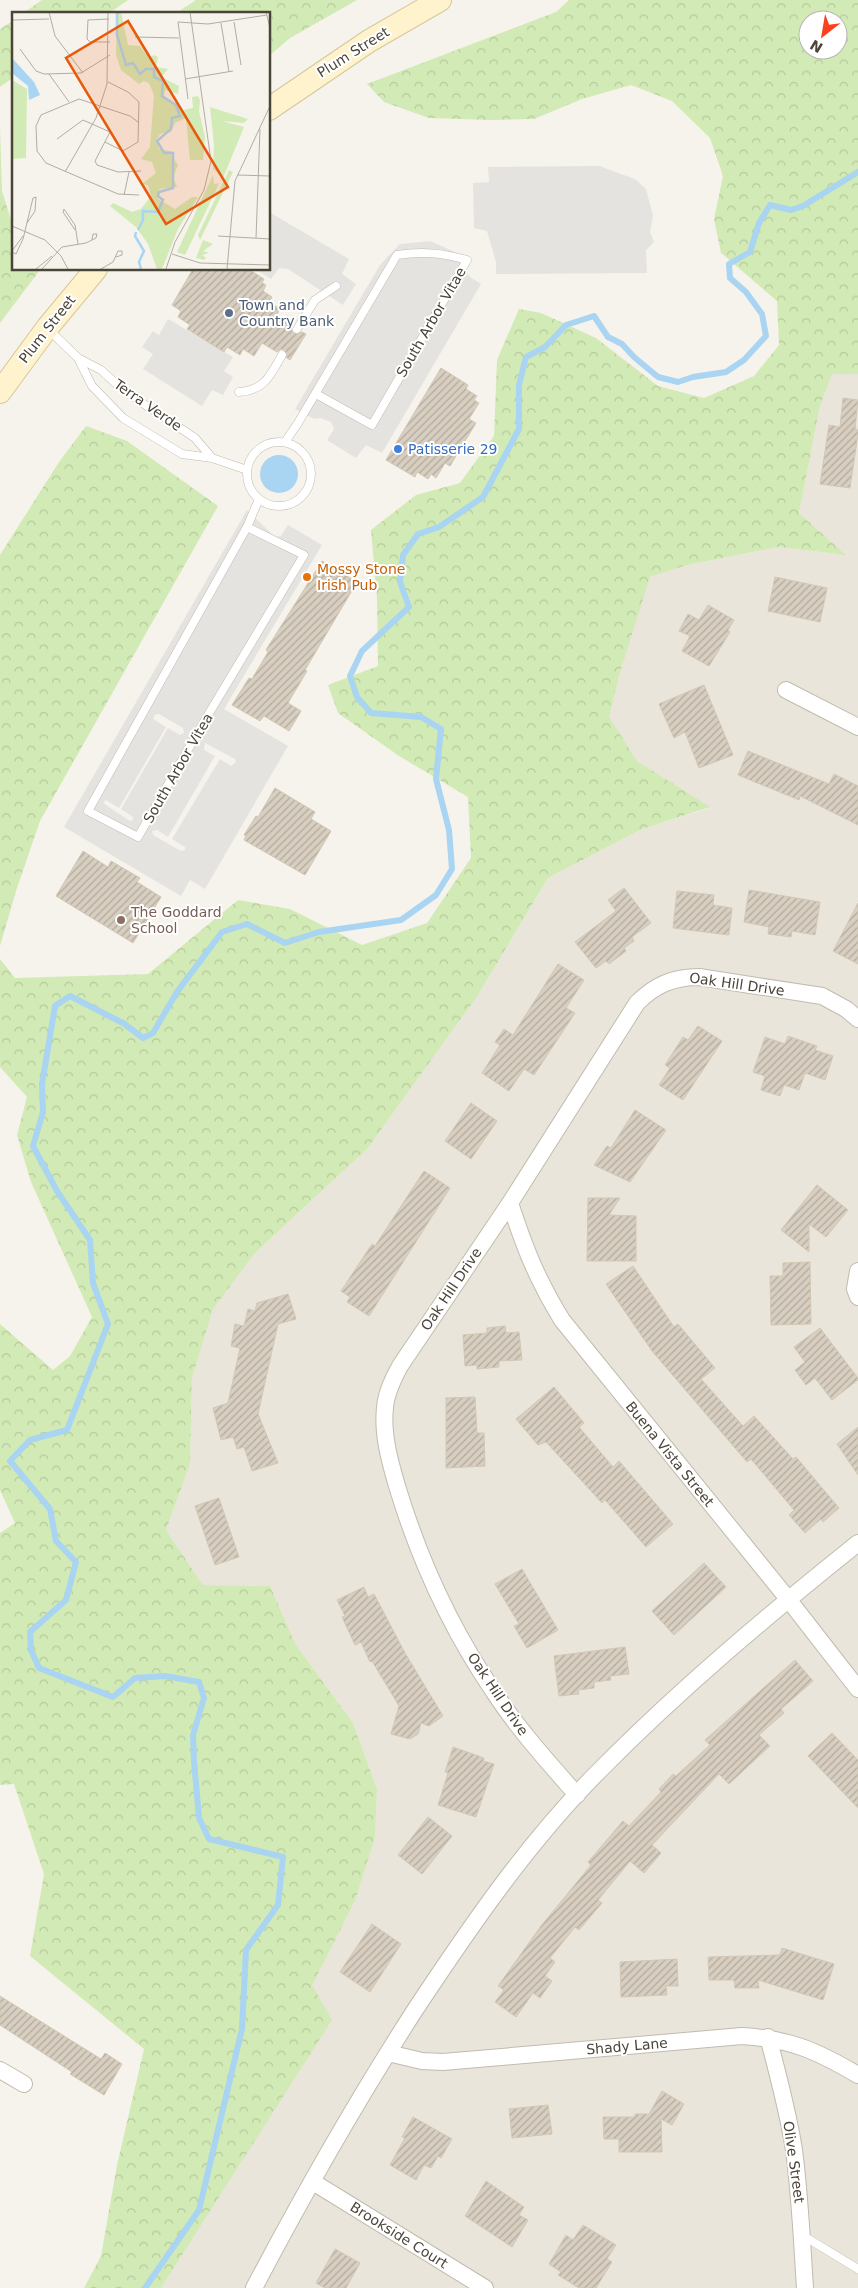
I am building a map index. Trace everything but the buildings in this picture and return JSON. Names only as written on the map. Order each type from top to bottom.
[{"type":"main road","name":"Plum Street","points":[[270,108],[369,41],[440,0]]},
{"type":"main road","name":"Plum Street","points":[[0,392],[47,328],[95,270]]},
{"type":"street","points":[[786,690],[858,727]]},
{"type":"street","name":"Oak Hill Drive","points":[[577,1795],[526,1736],[494,1692],[461,1639],[428,1572],[408,1523],[384,1429],[385,1407],[390,1386],[400,1366],[510,1203],[637,1003],[650,990],[666,981],[683,977],[699,977],[822,996],[846,1009],[858,1019]]},
{"type":"street","name":"Buena Vista Street","points":[[510,1203],[528,1256],[542,1287],[562,1320],[788,1599],[858,1689]]},
{"type":"street","points":[[858,1271],[855,1289],[858,1297]]},
{"type":"street","points":[[254,2288],[312,2182],[388,2053],[451,1955],[507,1879],[577,1795],[604,1766],[716,1660],[858,1543]]},
{"type":"street","name":"Shady Lane","points":[[388,2053],[422,2061],[443,2062],[742,2036],[768,2038],[797,2044],[825,2056],[858,2075]]},
{"type":"street","name":"Olive Street","points":[[768,2038],[794,2148],[805,2288]]},
{"type":"street","points":[[0,2070],[24,2084]]},
{"type":"street","name":"Brookside Court","points":[[312,2182],[485,2288]]},
{"type":"lane","name":"South Arbor Vitae","points":[[285,442],[316,394],[397,255],[419,252],[440,253],[467,260],[372,425],[316,394]]},
{"type":"lane","points":[[297,329],[315,300],[336,286]]},
{"type":"lane","name":"Terra Verde","points":[[47,328],[78,358],[101,370],[123,390],[195,438],[212,458]]},
{"type":"lane","points":[[239,392],[254,391],[270,376],[282,355]]},
{"type":"lane","name":"Terra Verde","points":[[78,358],[92,386],[123,418],[182,454],[212,458],[247,470]]},
{"type":"lane","points":[[285,442],[303,452],[312,470],[311,481],[307,491],[299,499],[285,505],[269,504],[259,499],[252,491],[248,481],[247,470],[250,460],[264,445],[285,442]]},
{"type":"lane","name":"South Arbor Vitea","points":[[247,527],[304,555],[205,720],[138,837],[88,810],[247,527],[259,499]]},
{"type":"lane","points":[[802,2235],[858,2268]]},
{"type":"shaded area","points":[[599,166],[635,179],[646,189],[653,216],[650,232],[654,242],[646,250],[647,273],[496,274],[496,262],[487,231],[474,228],[473,183],[489,182],[488,167]]},
{"type":"shaded area","points":[[270,213],[349,259],[342,274],[356,284],[343,305],[288,269],[279,268],[271,279],[257,270],[270,270]]},
{"type":"shaded area","points":[[430,241],[453,251],[470,277],[481,284],[382,453],[366,445],[356,458],[327,440],[334,429],[331,422],[320,418],[314,419],[295,409],[380,265],[400,244]]},
{"type":"shaded area","points":[[168,319],[233,357],[224,371],[233,377],[223,395],[212,390],[202,406],[143,369],[153,354],[142,347],[153,331],[159,335]]},
{"type":"shaded area","points":[[832,373],[858,374],[858,2288],[161,2288],[331,2019],[311,1985],[355,1901],[375,1838],[377,1789],[353,1723],[296,1645],[270,1586],[203,1585],[166,1530],[190,1464],[192,1378],[213,1308],[255,1253],[368,1148],[478,995],[548,878],[640,830],[709,808],[637,761],[608,717],[619,676],[649,577],[687,565],[778,547],[846,555],[799,513],[820,406]]},
{"type":"shaded area","points":[[247,510],[275,537],[281,536],[288,525],[322,545],[224,709],[288,746],[205,889],[190,880],[181,896],[64,827]],"holes":[[[159,714],[183,728],[184,733],[180,735],[168,728],[121,809],[133,817],[133,820],[130,821],[103,803],[106,800],[119,808],[166,727],[153,719],[155,715]],[[205,743],[235,759],[236,762],[231,766],[220,759],[172,839],[185,847],[185,850],[181,851],[153,835],[152,831],[157,830],[168,837],[215,756],[204,750]]]},
{"type":"green space","points":[[42,0],[128,0],[111,12],[25,12]]},
{"type":"green space","points":[[196,0],[357,0],[290,38],[270,55],[270,12],[178,12]]},
{"type":"green space","points":[[569,0],[858,0],[858,374],[832,374],[820,406],[799,513],[846,555],[778,547],[687,565],[650,577],[619,676],[609,717],[637,761],[710,807],[640,830],[548,878],[478,995],[368,1148],[255,1253],[213,1309],[192,1378],[190,1464],[166,1530],[203,1585],[270,1586],[296,1645],[353,1723],[377,1789],[375,1838],[355,1901],[312,1985],[332,2020],[161,2288],[84,2288],[101,2256],[117,2165],[144,2049],[30,1956],[44,1874],[14,1784],[0,1785],[0,1533],[15,1523],[0,1490],[0,1324],[53,1370],[70,1356],[92,1317],[31,1182],[17,1135],[27,1097],[0,1067],[0,959],[15,978],[148,974],[238,900],[290,909],[362,945],[427,923],[471,858],[468,797],[399,756],[338,713],[328,685],[378,666],[377,598],[371,530],[416,495],[460,483],[494,436],[497,360],[519,309],[541,313],[596,338],[658,386],[704,398],[754,376],[779,345],[777,301],[721,253],[714,219],[723,176],[710,138],[672,101],[631,85],[582,99],[534,119],[429,118],[384,102],[367,84],[556,12]]},
{"type":"green space","points":[[12,21],[12,78],[0,87],[0,29]]},
{"type":"green space","points":[[0,126],[2,191],[12,223],[12,270],[40,270],[0,323]]},
{"type":"green space","points":[[86,426],[127,441],[218,506],[40,821],[16,891],[0,946],[0,555],[59,462]]},
{"type":"water","points":[[279,455],[293,460],[298,474],[293,488],[279,493],[265,488],[260,474],[265,460]]},
{"type":"waterway","points":[[145,2288],[199,2210],[242,2029],[246,1950],[278,1905],[283,1857],[209,1839],[199,1818],[194,1761],[193,1735],[204,1698],[199,1682],[165,1676],[135,1678],[113,1697],[39,1668],[31,1650],[30,1632],[66,1600],[76,1562],[56,1541],[50,1509],[10,1461],[30,1440],[67,1430],[108,1324],[93,1283],[90,1240],[57,1191],[33,1146],[43,1112],[42,1084],[55,1006],[70,996],[123,1023],[143,1038],[153,1033],[177,992],[222,932],[247,924],[285,943],[319,932],[401,920],[436,895],[452,869],[449,830],[436,779],[441,729],[421,717],[371,713],[357,697],[350,676],[362,651],[409,607],[400,582],[403,555],[418,534],[439,527],[483,497],[519,429],[519,385],[526,357],[545,347],[566,325],[594,316],[608,337],[622,344],[658,377],[678,382],[693,377],[726,372],[744,360],[766,336],[762,314],[746,292],[730,278],[729,264],[750,252],[759,223],[770,205],[791,210],[803,206],[858,172]]},
{"type":"place","name":"Town and Country Bank","points":[[229,313]]},
{"type":"place","name":"Patisserie 29","points":[[398,449]]},
{"type":"place","name":"Mossy Stone Irish Pub","points":[[307,577]]},
{"type":"place","name":"The Goddard School","points":[[121,920]]}]
